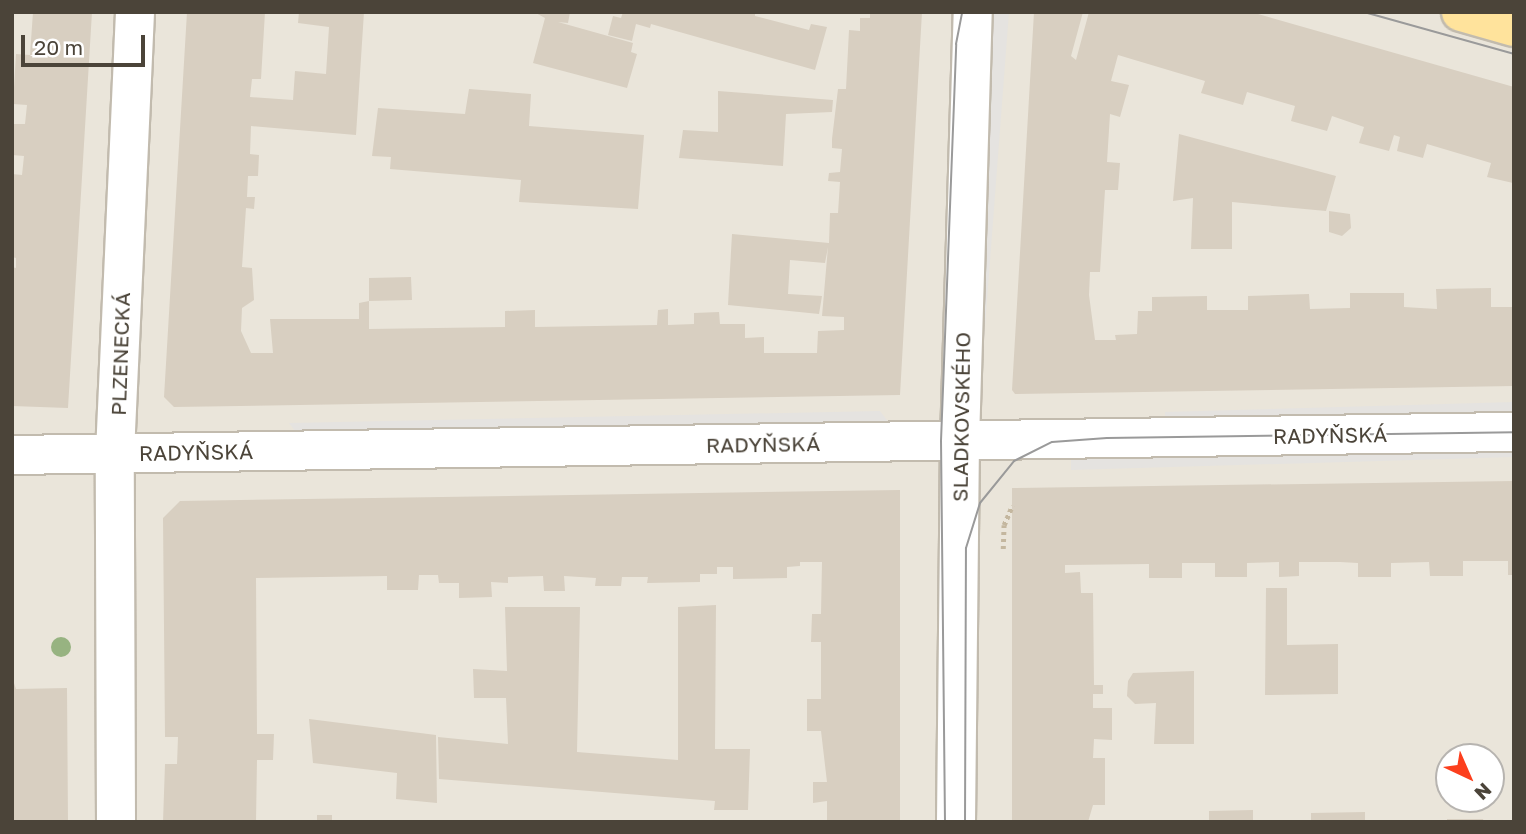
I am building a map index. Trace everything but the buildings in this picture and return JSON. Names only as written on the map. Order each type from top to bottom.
[{"type":"main road","points":[[1461,12],[1514,27]]},
{"type":"street","name":"PLZENECKÁ","points":[[116,822],[116,453],[135,12]]},
{"type":"street","name":"SLADKOVSKÉHO","points":[[956,822],[960,441],[974,12]]},
{"type":"street","name":"RADYŇSKÁ","points":[[12,455],[1514,432]]},
{"type":"shaded area","points":[[12,12],[1514,12],[1514,822],[12,822]]},
{"type":"shaded area","points":[[991,12],[1009,12],[984,340],[971,333]]},
{"type":"shaded area","points":[[1514,402],[1514,423],[1165,432],[1165,412]]},
{"type":"shaded area","points":[[880,411],[896,432],[304,443],[289,423]]},
{"type":"shaded area","points":[[1514,443],[1514,457],[1071,470],[1071,455]]},
{"type":"tram line","points":[[945,822],[941,441],[956,44],[962,12]]},
{"type":"tram line","points":[[1364,12],[1514,54]]},
{"type":"tram line","points":[[965,822],[966,548],[980,503],[1014,461],[1052,442],[1107,438],[1514,432]]}]
